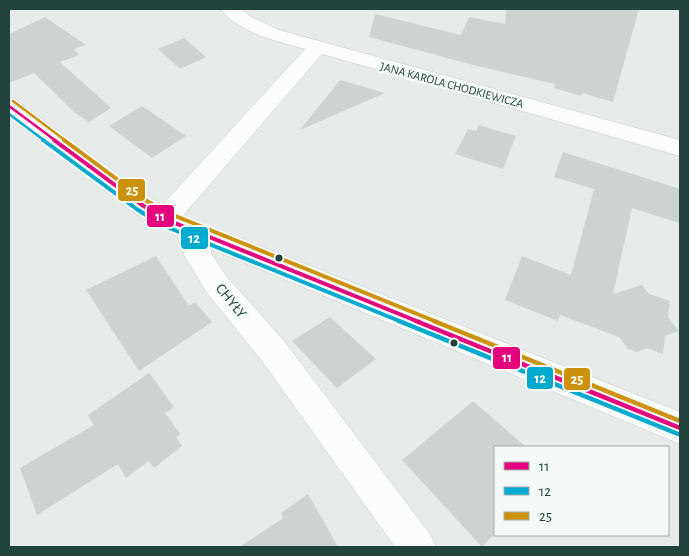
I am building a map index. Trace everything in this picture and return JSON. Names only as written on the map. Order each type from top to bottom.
[{"type":"street","name":"JANA KAROLA CHODKIEWICZA","points":[[230,9],[244,20],[272,34],[317,48],[680,148]]},
{"type":"street","points":[[166,219],[317,48]]},
{"type":"street","points":[[9,106],[142,205],[166,219],[680,428]]},
{"type":"street","name":"CHYŁY","points":[[200,234],[197,254],[217,285],[273,351],[417,547]]},
{"type":"building","points":[[506,9],[639,9],[613,102],[582,93],[581,96],[554,88],[555,84],[477,66],[369,37],[375,14],[461,35],[469,17],[505,24]]},
{"type":"building","points":[[45,17],[86,45],[74,49],[79,55],[60,62],[111,108],[89,122],[74,112],[34,73],[9,83],[9,34]]},
{"type":"building","points":[[184,38],[206,57],[180,69],[158,49]]},
{"type":"building","points":[[340,80],[385,93],[300,130]]},
{"type":"building","points":[[142,106],[186,136],[152,158],[109,126]]},
{"type":"building","points":[[479,125],[516,136],[503,169],[455,154],[468,129],[476,131]]},
{"type":"building","points":[[563,152],[680,189],[680,223],[632,208],[613,294],[642,285],[649,294],[670,301],[668,317],[679,331],[665,336],[663,354],[648,348],[637,352],[628,349],[619,337],[560,315],[558,321],[505,300],[522,256],[571,275],[594,189],[554,177]]},
{"type":"building","points":[[156,256],[189,306],[195,302],[212,322],[139,371],[86,290]]},
{"type":"building","points":[[330,317],[376,359],[337,388],[292,341]]},
{"type":"building","points":[[149,373],[174,407],[165,413],[180,434],[176,437],[182,446],[154,468],[149,461],[126,478],[118,464],[37,515],[20,468],[94,425],[88,415]]},
{"type":"building","points":[[473,401],[525,446],[494,446],[494,534],[482,547],[402,460]]},
{"type":"building","points":[[308,494],[338,547],[240,547],[283,518],[281,513]]},
{"type":"transit line","name":"25","points":[[13,101],[145,200],[168,213],[680,421]]},
{"type":"transit line","name":"11","points":[[9,106],[142,205],[165,219],[680,428]]},
{"type":"transit line","name":"12","points":[[9,114],[138,210],[162,225],[678,434]]}]
